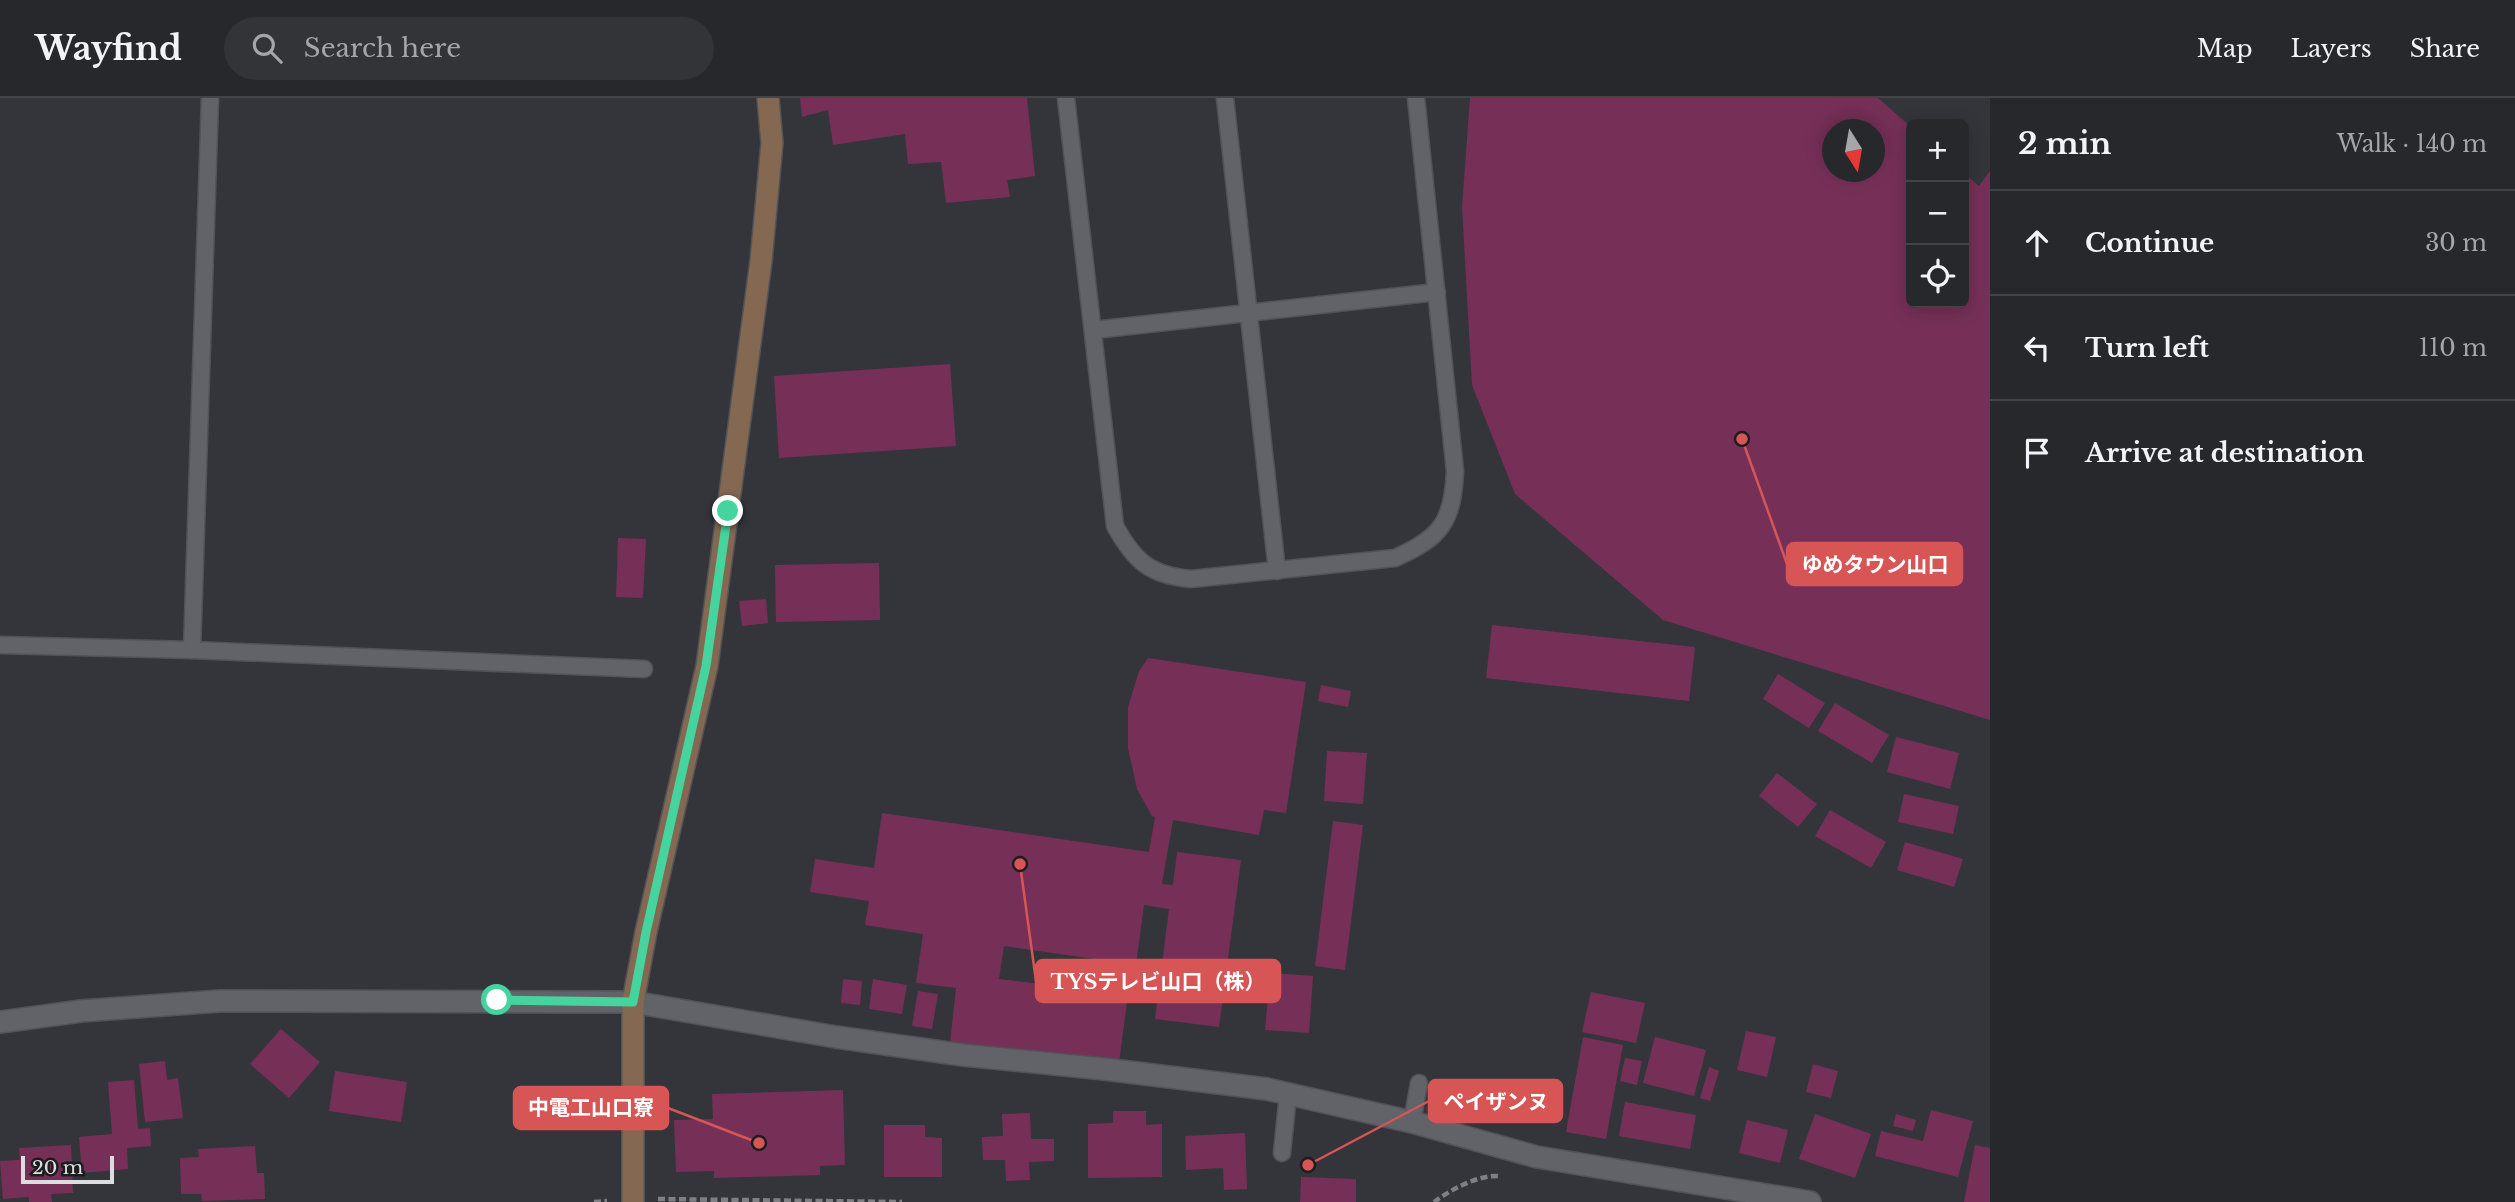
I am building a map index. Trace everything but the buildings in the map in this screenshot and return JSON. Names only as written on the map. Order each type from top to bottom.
[{"type":"street","points":[[633,1201],[633,1002],[646,932],[706,666],[761,261],[772,143],[768,98]]},
{"type":"street","points":[[0,1022],[81,1011],[220,1001],[633,1002],[836,1037],[963,1055],[1267,1089],[1412,1122],[1537,1157],[1810,1202]]},
{"type":"lane","points":[[192,650],[210,98]]},
{"type":"lane","points":[[1066,98],[1115,526],[1129,550],[1165,576],[1191,579],[1395,558],[1422,546],[1450,513],[1455,471],[1416,98]]},
{"type":"lane","points":[[1225,98],[1277,571]]},
{"type":"lane","points":[[1094,330],[1437,292]]},
{"type":"lane","points":[[0,645],[192,650],[644,669]]},
{"type":"lane","points":[[1412,1122],[1419,1083]]},
{"type":"lane","points":[[1282,1153],[1288,1094]]},
{"type":"path","points":[[594,1202],[902,1202]]},
{"type":"place","name":"ゆめタウン山口","points":[[1742,439]]},
{"type":"place","name":"TYSテレビ山口（株）","points":[[1020,864]]},
{"type":"place","name":"中電工山口寮","points":[[759,1143]]},
{"type":"place","name":"ペイザンヌ","points":[[1308,1165]]},
{"type":"route","points":[[497,1000],[633,1002],[646,932],[706,666],[728,511]]}]
